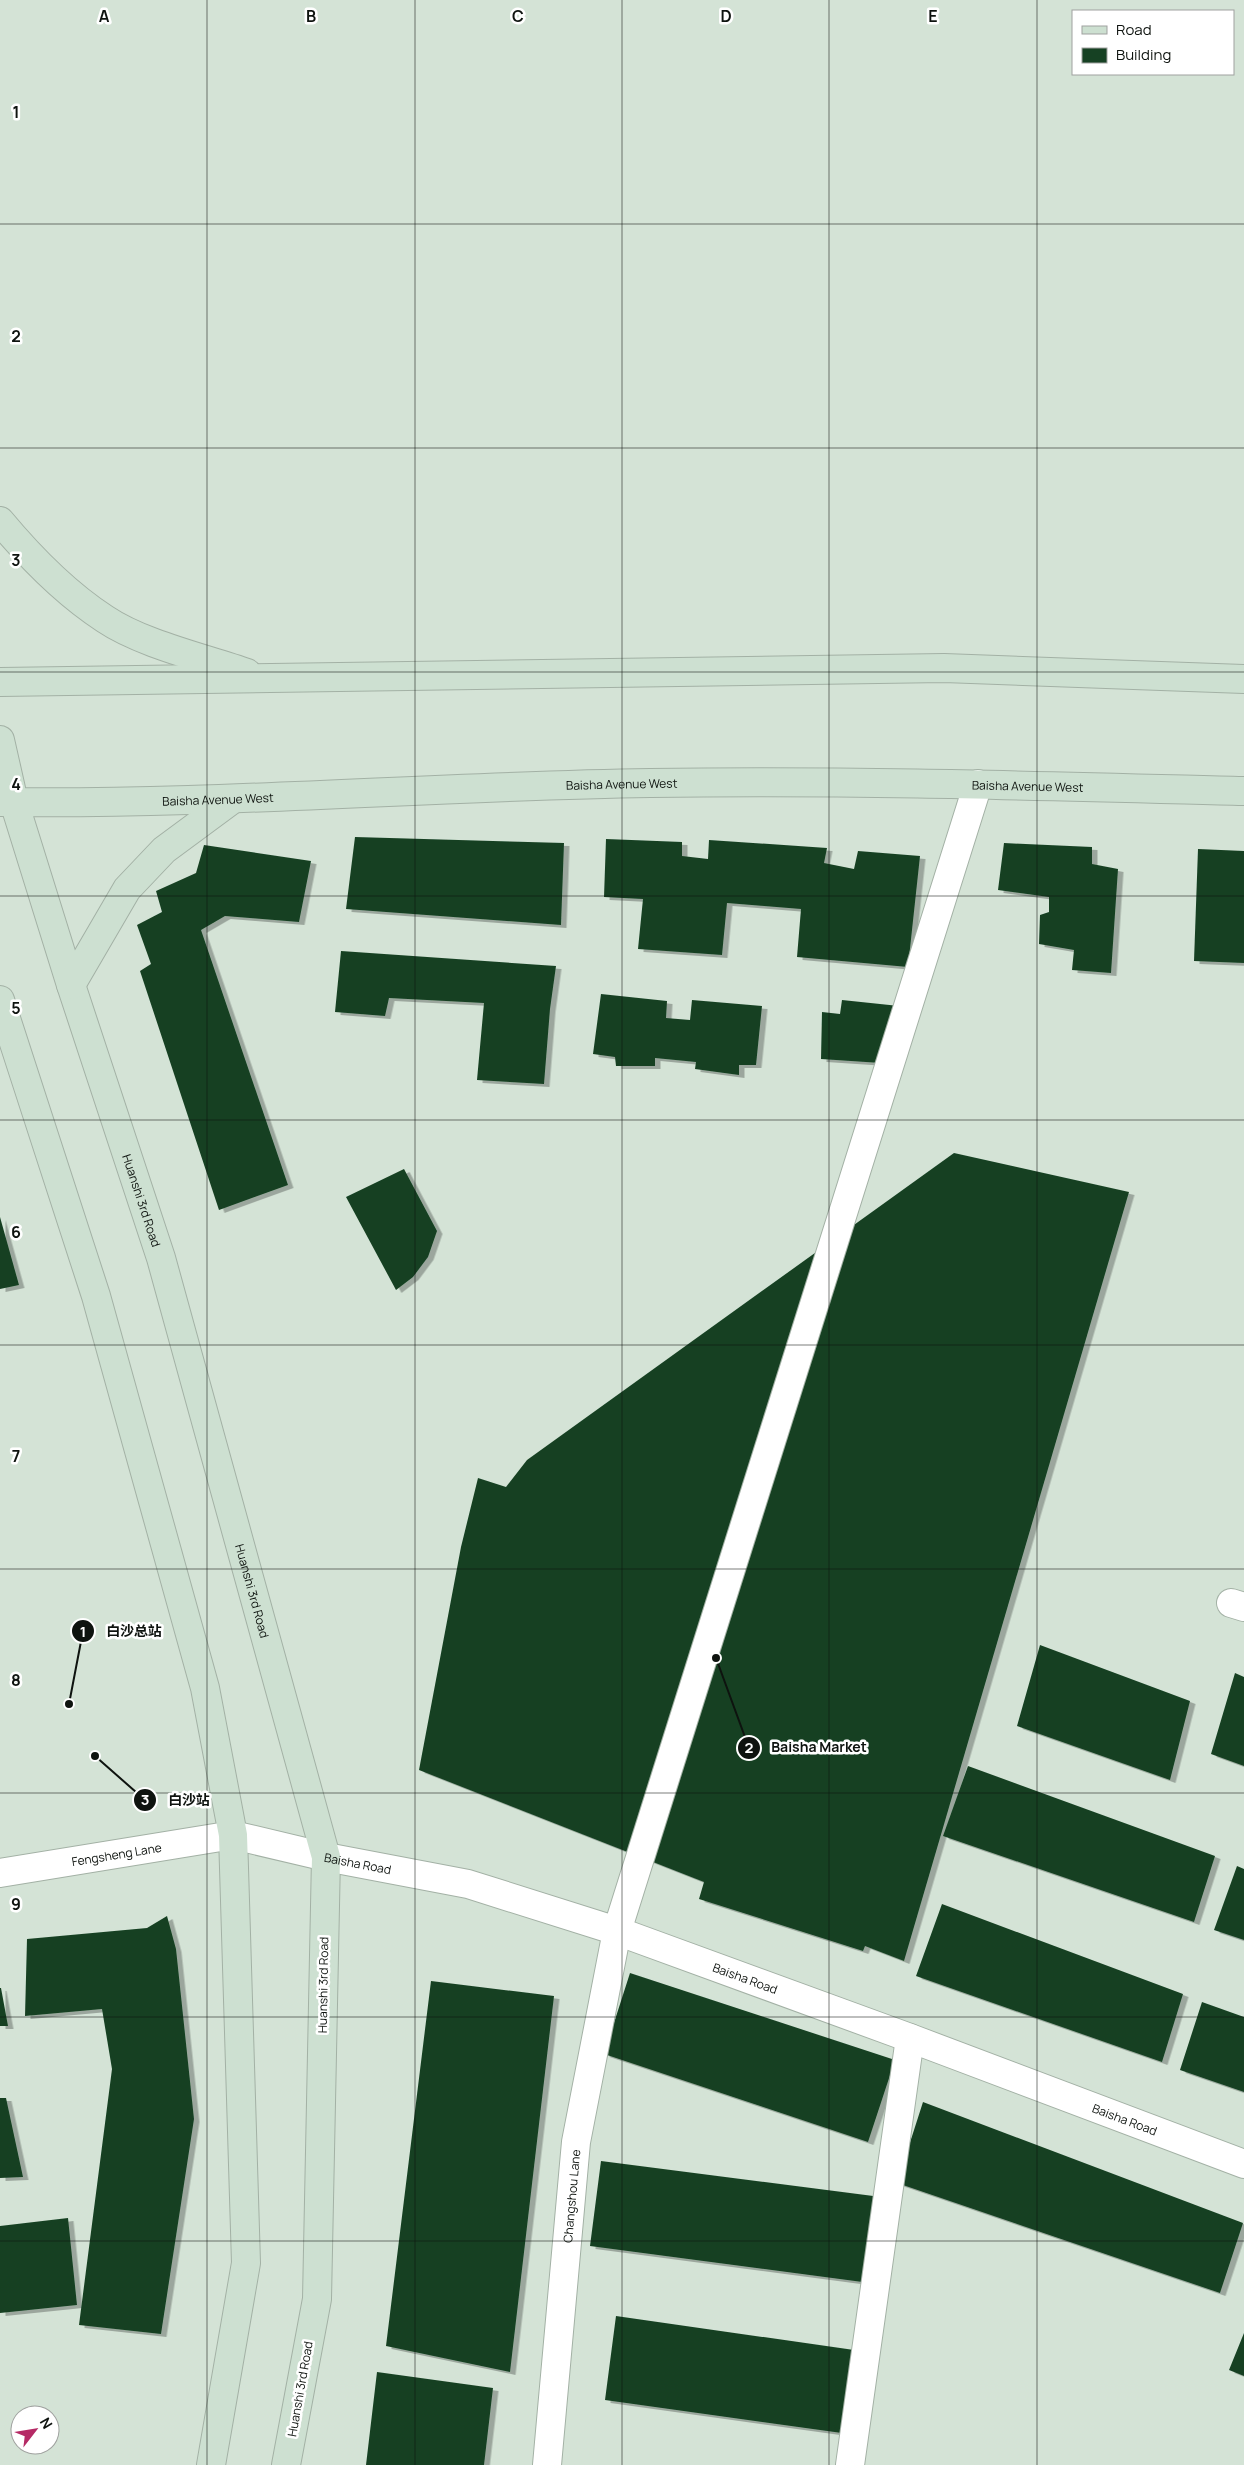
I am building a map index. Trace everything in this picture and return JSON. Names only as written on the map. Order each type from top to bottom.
[{"type":"main road","points":[[0,521],[18,543],[60,584],[106,620],[144,638],[267,680]]},
{"type":"main road","points":[[0,682],[267,680],[944,668],[1244,679]]},
{"type":"main road","name":"Huanshi 3rd Road","points":[[0,740],[7,802],[71,985],[161,1258],[326,1857],[317,2299],[286,2465]]},
{"type":"main road","name":"Baisha Avenue West","points":[[7,802],[233,799],[649,783],[978,784],[1244,791]]},
{"type":"main road","points":[[71,985],[127,888],[164,850],[233,799]]},
{"type":"main road","points":[[0,1000],[96,1296],[205,1688],[233,1835],[246,2263],[211,2465]]},
{"type":"street","name":"Changshou Lane","points":[[547,2465],[576,2142],[617,1931],[978,784]]},
{"type":"street","name":"Baisha Road","points":[[233,1835],[326,1857],[468,1884],[617,1931],[910,2038],[1244,2164]]},
{"type":"street","name":"Fengsheng Lane","points":[[0,1874],[233,1835]]},
{"type":"street","points":[[850,2465],[910,2038]]},
{"type":"building","points":[[355,837],[564,843],[561,925],[346,909]]},
{"type":"building","points":[[606,839],[682,842],[682,856],[708,859],[709,840],[827,848],[824,863],[854,869],[858,851],[920,856],[908,967],[797,957],[801,909],[727,903],[722,955],[638,949],[643,899],[604,897]]},
{"type":"building","points":[[1004,843],[1092,847],[1092,864],[1118,869],[1111,973],[1072,970],[1074,950],[1039,944],[1040,915],[1049,912],[1049,897],[998,890]]},
{"type":"building","points":[[204,845],[311,861],[299,922],[225,916],[201,930],[288,1185],[219,1210],[140,971],[151,964],[137,925],[162,912],[156,891],[196,873]]},
{"type":"building","points":[[1198,849],[1244,851],[1244,963],[1194,961]]},
{"type":"building","points":[[341,951],[556,966],[550,1009],[544,1084],[477,1080],[484,1003],[389,998],[385,1016],[335,1012]]},
{"type":"building","points":[[601,994],[667,1001],[666,1018],[690,1020],[692,1000],[762,1006],[756,1065],[739,1065],[739,1075],[695,1069],[696,1062],[655,1058],[655,1066],[616,1066],[615,1057],[593,1054]]},
{"type":"building","points":[[842,1000],[899,1006],[896,1064],[821,1059],[822,1012],[840,1014]]},
{"type":"building","points":[[954,1153],[1129,1192],[904,1961],[865,1946],[863,1951],[699,1899],[704,1882],[419,1770],[461,1547],[478,1478],[506,1487],[527,1460]]},
{"type":"building","points":[[404,1169],[437,1231],[428,1257],[413,1277],[396,1290],[346,1197]]},
{"type":"building","points":[[0,1217],[19,1285],[0,1289]]},
{"type":"building","points":[[1040,1645],[1190,1701],[1170,1780],[1017,1726]]},
{"type":"building","points":[[1235,1673],[1244,1677],[1244,1766],[1211,1754]]},
{"type":"building","points":[[968,1766],[1215,1856],[1194,1922],[943,1836]]},
{"type":"building","points":[[1237,1866],[1244,1869],[1244,1940],[1214,1930]]},
{"type":"building","points":[[942,1904],[1183,1994],[1162,2062],[916,1976]]},
{"type":"building","points":[[167,1916],[176,1949],[194,2119],[161,2334],[79,2325],[112,2069],[102,2009],[25,2016],[27,1939],[147,1928]]},
{"type":"building","points":[[630,1973],[895,2060],[868,2142],[604,2054]]},
{"type":"building","points":[[431,1981],[554,1996],[510,2372],[386,2346]]},
{"type":"building","points":[[1,1988],[8,2026],[0,2026]]},
{"type":"building","points":[[1202,2002],[1244,2017],[1244,2092],[1180,2070]]},
{"type":"building","points":[[0,2098],[6,2098],[23,2177],[0,2178]]},
{"type":"building","points":[[923,2102],[1243,2223],[1220,2293],[897,2183]]},
{"type":"building","points":[[601,2161],[881,2197],[870,2283],[590,2246]]},
{"type":"building","points":[[68,2218],[77,2305],[0,2313],[0,2226]]},
{"type":"building","points":[[616,2316],[861,2351],[849,2434],[605,2400]]},
{"type":"building","points":[[1244,2333],[1244,2376],[1229,2370]]},
{"type":"building","points":[[377,2372],[493,2388],[484,2465],[366,2465]]},
{"type":"place","name":"Baisha Market","points":[[716,1658]]},
{"type":"place","name":"白沙总站","points":[[69,1704]]},
{"type":"place","name":"白沙站","points":[[95,1756]]}]
